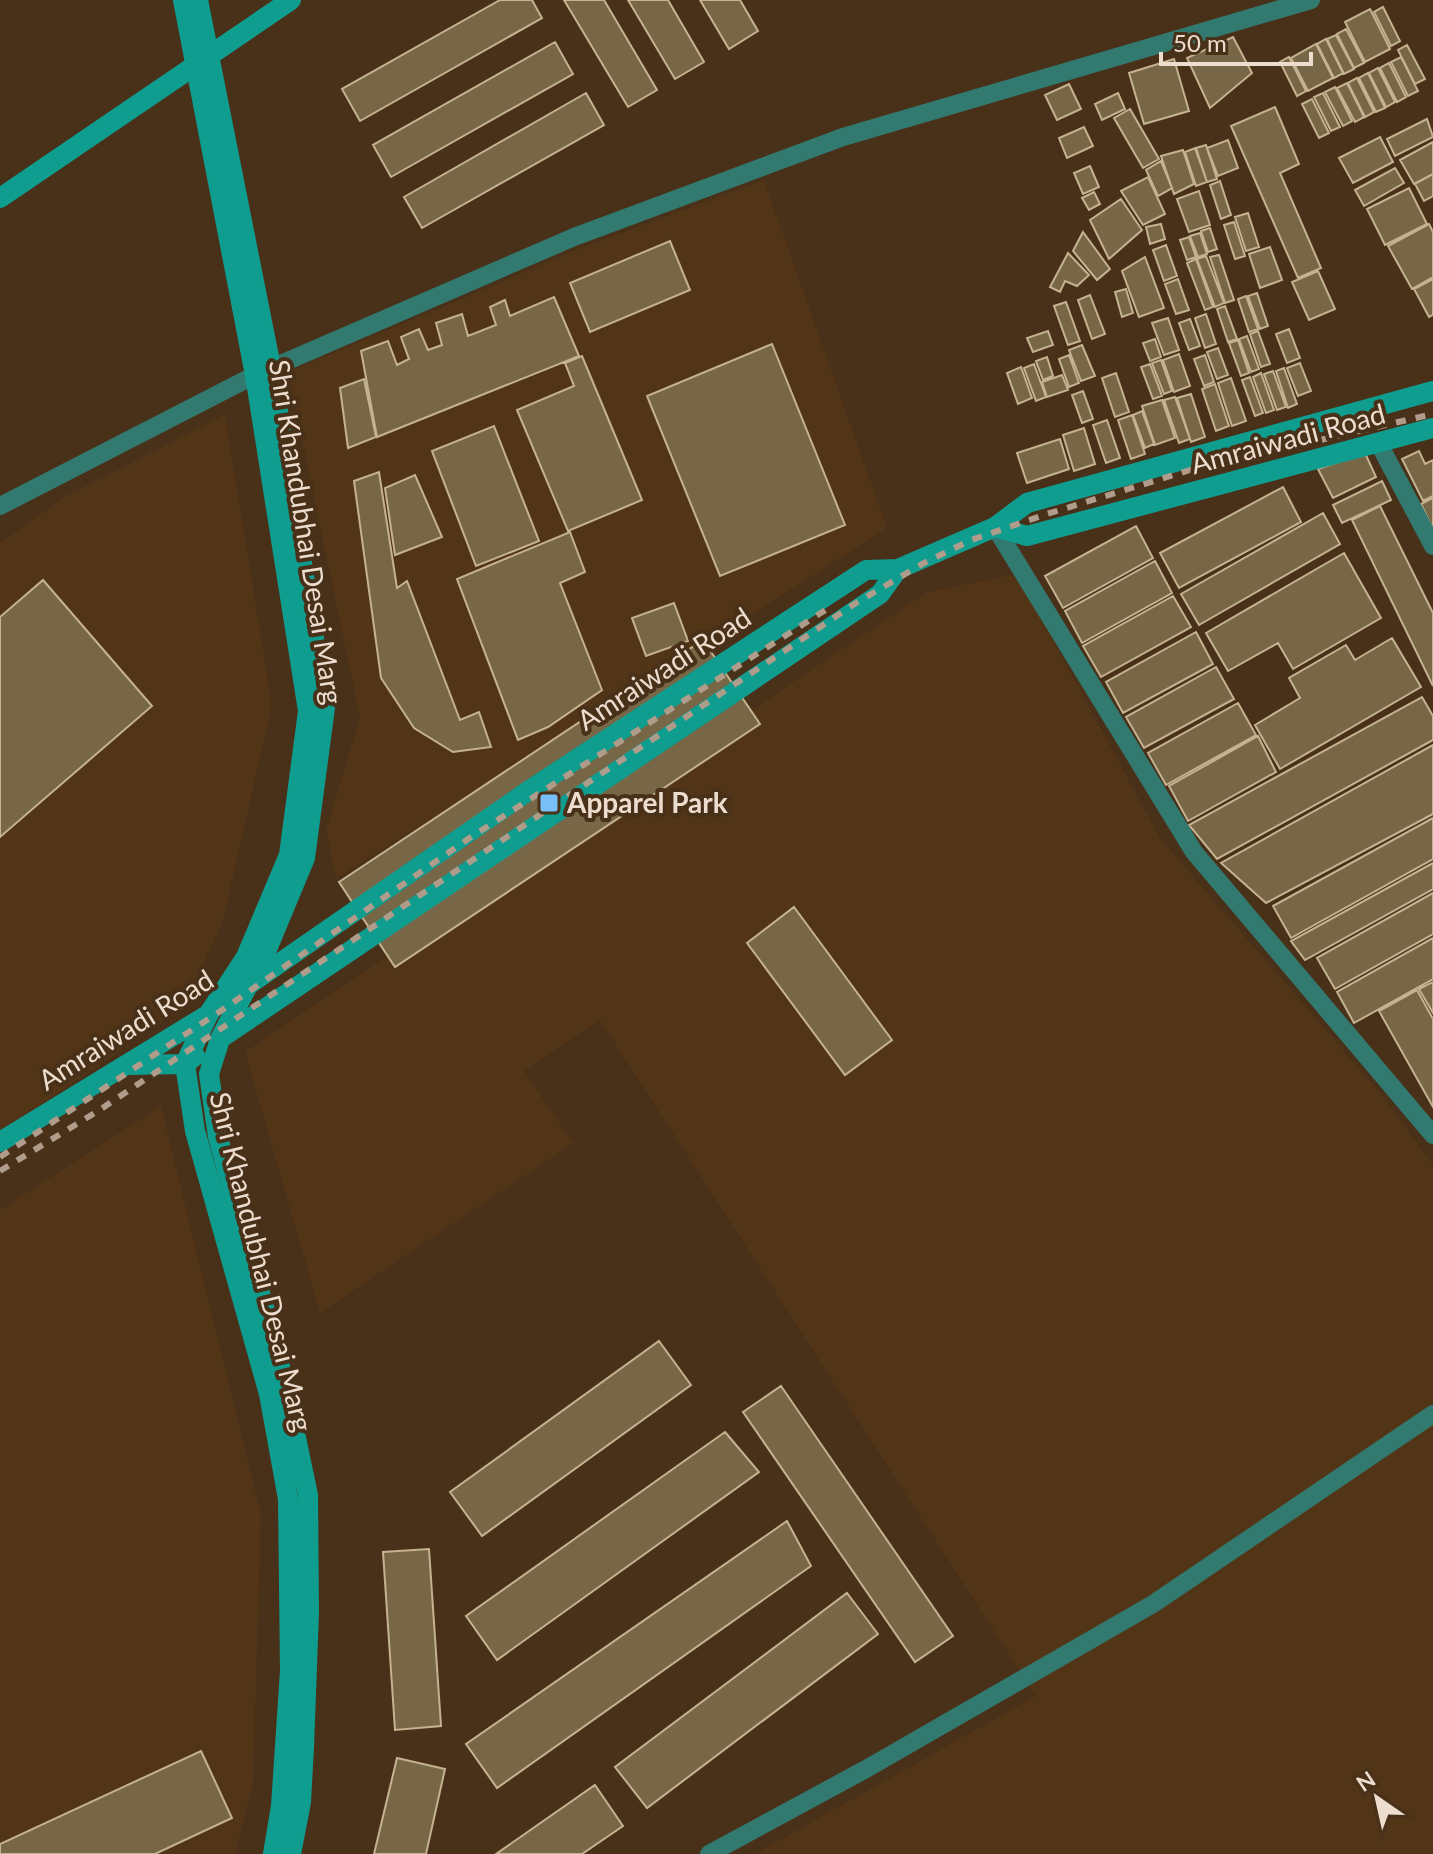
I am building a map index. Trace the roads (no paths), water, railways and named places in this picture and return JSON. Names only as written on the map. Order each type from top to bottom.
[{"type":"main road","name":"Shri Khandubhai Desai Marg","points":[[183,0],[202,63],[325,708],[305,858],[268,947],[244,987],[220,1039],[209,1074],[224,1156],[285,1385],[308,1495],[309,1612],[304,1747],[301,1802],[291,1854]]},
{"type":"main road","name":"Shri Khandubhai Desai Marg","points":[[198,0],[202,63]]},
{"type":"main road","points":[[0,198],[291,0]]},
{"type":"main road","name":"Shri Khandubhai Desai Marg","points":[[263,371],[308,711],[289,855],[246,957],[208,1015],[185,1064],[195,1131],[269,1394],[288,1499],[290,1671],[281,1806],[273,1854]]},
{"type":"main road","points":[[995,527],[1027,503],[1433,391]]},
{"type":"main road","name":"Amraiwadi Road","points":[[0,1142],[208,1015],[531,789],[866,570],[898,569],[995,527],[1027,536],[1433,428]]},
{"type":"main road","points":[[126,1065],[185,1064],[880,594],[898,569]]},
{"type":"main road","points":[[203,1161],[224,1156]]},
{"type":"street","points":[[0,506],[263,371],[574,237],[843,137],[1311,0]]},
{"type":"street","points":[[1379,444],[1433,546]]},
{"type":"street","points":[[995,527],[1194,852],[1433,1135]]},
{"type":"street","points":[[709,1854],[866,1769],[1153,1604],[1433,1414]]},
{"type":"railway","points":[[0,1171],[98,1111],[856,603],[924,563],[971,540],[1190,470],[1433,414]]},
{"type":"railway","points":[[0,1157],[228,1006],[471,837],[827,609]]},
{"type":"place","name":"Apparel Park","points":[[549,803]]}]
